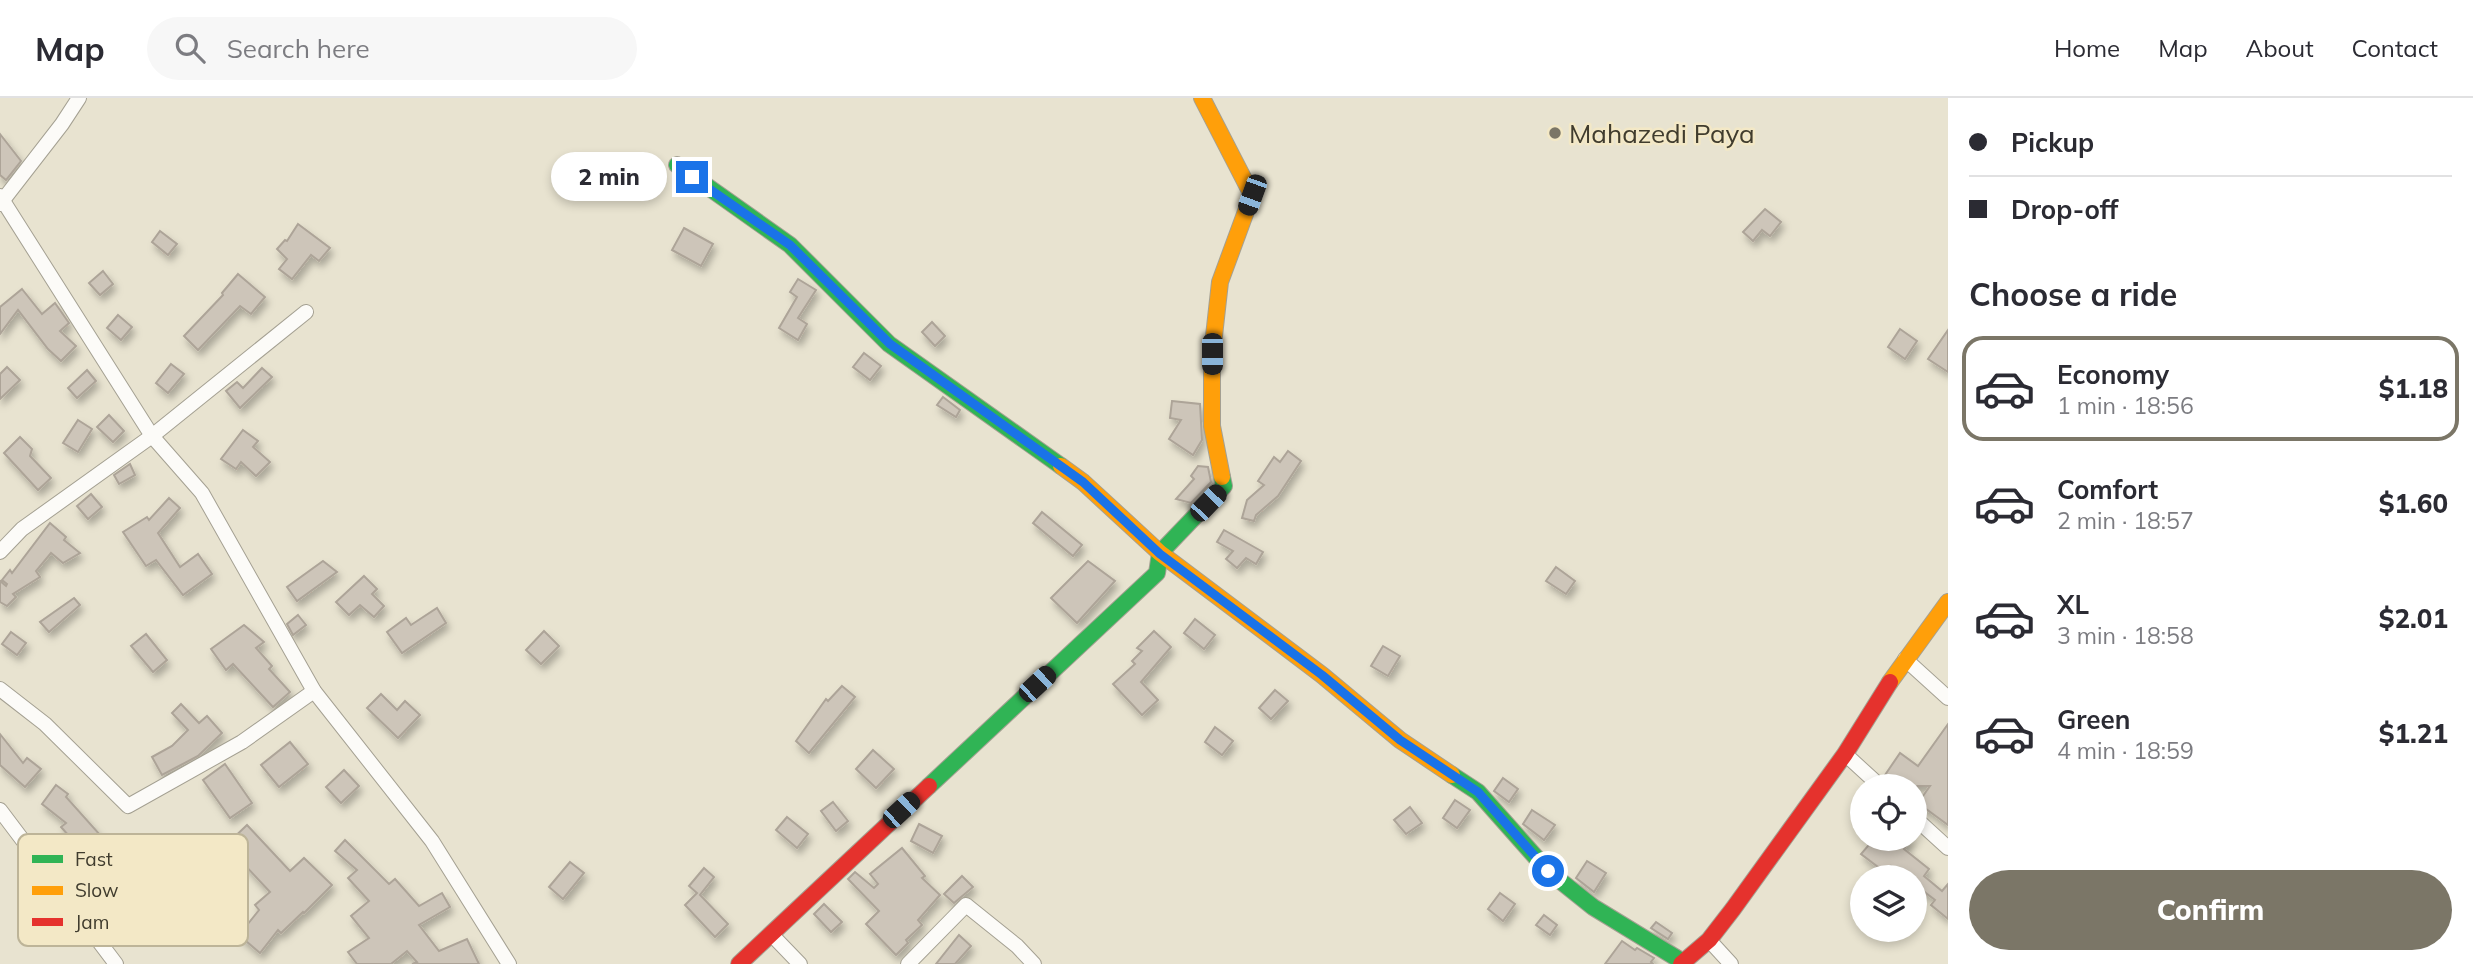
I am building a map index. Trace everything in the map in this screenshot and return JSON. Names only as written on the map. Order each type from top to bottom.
[{"type":"street","points":[[79,98],[1,200],[152,436],[202,493],[314,691],[432,841],[509,964]]},
{"type":"street","points":[[739,964],[1157,573],[1160,554],[1224,486],[1212,426],[1212,354],[1220,282],[1252,195],[1202,98]]},
{"type":"street","points":[[677,165],[790,245],[890,344],[1083,482],[1160,554],[1322,675],[1400,740],[1478,792],[1548,871],[1593,907],[1682,963],[1709,940],[1844,754],[1905,659],[1948,602]]},
{"type":"street","points":[[0,552],[22,529],[152,436],[306,312]]},
{"type":"street","points":[[1905,659],[1948,698]]},
{"type":"street","points":[[0,689],[45,724],[128,806],[242,742],[314,691]]},
{"type":"street","points":[[1844,754],[1866,774]]},
{"type":"street","points":[[0,810],[18,834]]},
{"type":"street","points":[[1927,829],[1948,848]]},
{"type":"street","points":[[908,964],[966,905],[1017,946],[1034,964]]},
{"type":"street","points":[[771,934],[800,964]]},
{"type":"street","points":[[1709,940],[1717,964]]},
{"type":"street","points":[[1709,940],[1731,964]]},
{"type":"street","points":[[102,946],[116,964]]},
{"type":"building","points":[[0,134],[21,161],[6,180],[0,175]]},
{"type":"building","points":[[1765,209],[1781,222],[1770,236],[1762,230],[1753,241],[1743,232]]},
{"type":"building","points":[[298,224],[330,248],[319,261],[311,255],[292,279],[279,269],[287,259],[277,249],[287,241]]},
{"type":"building","points":[[684,228],[713,244],[701,266],[672,250]]},
{"type":"building","points":[[160,231],[177,244],[168,255],[152,242]]},
{"type":"building","points":[[103,271],[113,284],[100,295],[89,283]]},
{"type":"building","points":[[238,274],[265,297],[251,314],[240,306],[198,350],[184,336],[223,295]]},
{"type":"building","points":[[798,279],[816,290],[798,318],[807,324],[798,340],[779,328],[797,297],[790,292]]},
{"type":"building","points":[[22,289],[42,314],[55,303],[69,323],[60,331],[76,346],[61,361],[48,349],[18,310],[0,334],[0,307]]},
{"type":"building","points":[[118,315],[132,327],[121,340],[107,328]]},
{"type":"building","points":[[932,322],[945,336],[935,346],[922,332]]},
{"type":"building","points":[[1900,329],[1917,341],[1905,359],[1888,347]]},
{"type":"building","points":[[1948,330],[1948,372],[1928,359]]},
{"type":"building","points":[[864,353],[881,366],[870,380],[853,367]]},
{"type":"building","points":[[171,364],[184,374],[168,393],[156,383]]},
{"type":"building","points":[[7,367],[20,380],[0,399],[0,374]]},
{"type":"building","points":[[262,368],[272,377],[240,408],[226,391],[237,382],[243,388]]},
{"type":"building","points":[[87,370],[96,381],[77,398],[68,388]]},
{"type":"building","points":[[943,397],[960,410],[956,417],[937,405]]},
{"type":"building","points":[[1172,401],[1200,404],[1202,440],[1193,455],[1169,439],[1181,420],[1170,418]]},
{"type":"building","points":[[109,415],[124,431],[113,442],[97,427]]},
{"type":"building","points":[[78,420],[92,429],[78,452],[63,443]]},
{"type":"building","points":[[243,430],[258,441],[253,447],[270,462],[256,476],[241,462],[236,469],[221,459]]},
{"type":"building","points":[[20,437],[32,449],[30,456],[51,478],[38,490],[4,453]]},
{"type":"building","points":[[1288,451],[1301,461],[1278,496],[1256,515],[1254,521],[1242,518],[1247,500],[1264,485],[1258,481],[1274,457],[1280,462]]},
{"type":"building","points":[[130,464],[135,475],[119,484],[114,475]]},
{"type":"building","points":[[1198,466],[1208,467],[1211,482],[1191,503],[1176,499],[1194,479],[1191,476]]},
{"type":"building","points":[[91,494],[102,507],[88,519],[77,506]]},
{"type":"building","points":[[169,498],[180,508],[158,533],[180,567],[198,554],[212,574],[183,595],[156,560],[146,566],[123,532],[147,517],[149,520]]},
{"type":"building","points":[[1042,512],[1082,545],[1073,556],[1033,523]]},
{"type":"building","points":[[50,523],[66,537],[64,540],[80,553],[63,563],[51,553],[36,571],[40,577],[13,594],[16,597],[7,606],[0,602],[0,581],[6,586],[2,580],[10,570],[12,573]]},
{"type":"building","points":[[1224,530],[1263,552],[1256,564],[1246,558],[1237,568],[1226,559],[1233,551],[1217,542]]},
{"type":"building","points":[[323,561],[337,572],[297,601],[287,587]]},
{"type":"building","points":[[1088,561],[1115,581],[1077,623],[1051,598]]},
{"type":"building","points":[[1556,567],[1575,581],[1566,594],[1546,581]]},
{"type":"building","points":[[364,576],[377,589],[372,594],[384,606],[374,617],[360,605],[349,615],[336,602]]},
{"type":"building","points":[[74,598],[80,605],[49,632],[40,622]]},
{"type":"building","points":[[437,608],[446,623],[402,653],[387,632],[406,618],[411,625]]},
{"type":"building","points":[[298,615],[306,625],[293,635],[287,624]]},
{"type":"building","points":[[1195,619],[1215,635],[1204,649],[1184,633]]},
{"type":"building","points":[[244,625],[264,642],[256,648],[272,666],[269,669],[290,692],[273,707],[233,664],[226,670],[211,649]]},
{"type":"building","points":[[544,631],[559,646],[541,664],[526,650]]},
{"type":"building","points":[[1154,631],[1171,647],[1141,682],[1158,700],[1142,715],[1113,684],[1135,664],[1132,661],[1142,651],[1137,648]]},
{"type":"building","points":[[11,632],[26,643],[17,655],[2,644]]},
{"type":"building","points":[[146,634],[167,660],[153,672],[131,646]]},
{"type":"building","points":[[1383,646],[1400,656],[1388,676],[1371,666]]},
{"type":"building","points":[[842,686],[855,697],[809,753],[796,741],[826,699],[828,701]]},
{"type":"building","points":[[1275,690],[1288,701],[1271,719],[1259,708]]},
{"type":"building","points":[[381,694],[397,710],[405,701],[420,715],[398,738],[367,708]]},
{"type":"building","points":[[181,704],[199,723],[207,716],[222,733],[198,756],[162,775],[152,757],[172,746],[188,730],[172,713]]},
{"type":"building","points":[[1948,724],[1948,825],[1927,810],[1927,790],[1930,786],[1927,786],[1927,774],[1886,774],[1900,753],[1918,766]]},
{"type":"building","points":[[1215,727],[1233,741],[1222,755],[1205,742]]},
{"type":"building","points":[[0,734],[23,763],[27,758],[41,769],[25,787],[0,765]]},
{"type":"building","points":[[290,742],[308,764],[279,787],[261,765]]},
{"type":"building","points":[[873,750],[894,769],[876,788],[856,769]]},
{"type":"building","points":[[225,764],[252,803],[230,818],[203,780]]},
{"type":"building","points":[[344,770],[359,786],[341,803],[326,787]]},
{"type":"building","points":[[1503,778],[1518,789],[1509,802],[1494,791]]},
{"type":"building","points":[[56,785],[68,794],[66,797],[99,834],[67,834],[61,827],[66,823],[42,804]]},
{"type":"building","points":[[1455,800],[1470,810],[1457,828],[1443,818]]},
{"type":"building","points":[[833,802],[848,821],[836,831],[821,811]]},
{"type":"building","points":[[1410,807],[1422,823],[1406,834],[1394,820]]},
{"type":"building","points":[[1532,810],[1555,825],[1544,840],[1523,824]]},
{"type":"building","points":[[787,817],[808,834],[797,848],[776,830]]},
{"type":"building","points":[[919,824],[942,836],[933,853],[911,841]]},
{"type":"building","points":[[247,825],[290,871],[304,858],[332,885],[281,933],[278,930],[260,953],[248,943],[248,924],[259,910],[255,905],[270,892],[248,868],[248,834],[238,834]]},
{"type":"building","points":[[345,840],[389,884],[395,879],[419,906],[442,893],[450,907],[419,925],[439,951],[467,939],[479,964],[412,964],[417,962],[407,951],[391,964],[357,964],[348,952],[369,938],[351,916],[369,901],[348,878],[357,870],[335,851]]},
{"type":"building","points":[[902,848],[925,876],[922,878],[940,895],[918,920],[922,925],[906,940],[908,943],[896,955],[866,924],[879,911],[848,879],[855,872],[874,888],[878,884],[870,874]]},
{"type":"building","points":[[1864,851],[1906,851],[1924,865],[1875,865],[1861,854]]},
{"type":"building","points":[[1587,861],[1606,873],[1594,892],[1576,878]]},
{"type":"building","points":[[570,862],[584,873],[563,899],[549,887]]},
{"type":"building","points":[[704,868],[714,877],[700,895],[728,924],[715,937],[685,905],[697,893],[689,886]]},
{"type":"building","points":[[962,876],[973,887],[954,903],[944,894]]},
{"type":"building","points":[[1927,878],[1942,891],[1948,884],[1948,919],[1931,905],[1935,900],[1927,894]]},
{"type":"building","points":[[1500,893],[1515,904],[1503,921],[1488,909]]},
{"type":"building","points":[[824,904],[842,922],[831,932],[814,914]]},
{"type":"building","points":[[1544,915],[1557,925],[1550,935],[1536,925]]},
{"type":"building","points":[[1656,922],[1672,933],[1668,939],[1651,928]]},
{"type":"building","points":[[959,935],[971,946],[955,964],[936,964]]},
{"type":"building","points":[[1622,941],[1654,958],[1651,962],[1653,964],[1605,964]]},
{"type":"traffic: fast","points":[[677,165],[790,245],[889,344],[1061,466]]},
{"type":"traffic: fast","points":[[929,786],[1157,573],[1160,553],[1224,486],[1222,477]]},
{"type":"traffic: fast","points":[[1452,775],[1478,792],[1548,871],[1593,907],[1683,962]]},
{"type":"traffic: slow","points":[[1202,98],[1252,195],[1220,282],[1212,354],[1212,426],[1222,477]]},
{"type":"traffic: slow","points":[[1061,466],[1083,482],[1160,553],[1322,675],[1400,740],[1452,775]]},
{"type":"traffic: slow","points":[[1890,682],[1948,602]]},
{"type":"traffic: jam","points":[[1681,964],[1709,940],[1733,909],[1845,754],[1890,682]]},
{"type":"traffic: jam","points":[[739,964],[929,786]]},
{"type":"place","name":"Mahazedi Paya","points":[[1555,133]]},
{"type":"route","points":[[692,177],[790,245],[890,344],[1083,482],[1160,554],[1322,675],[1400,740],[1478,792],[1548,871]]}]
